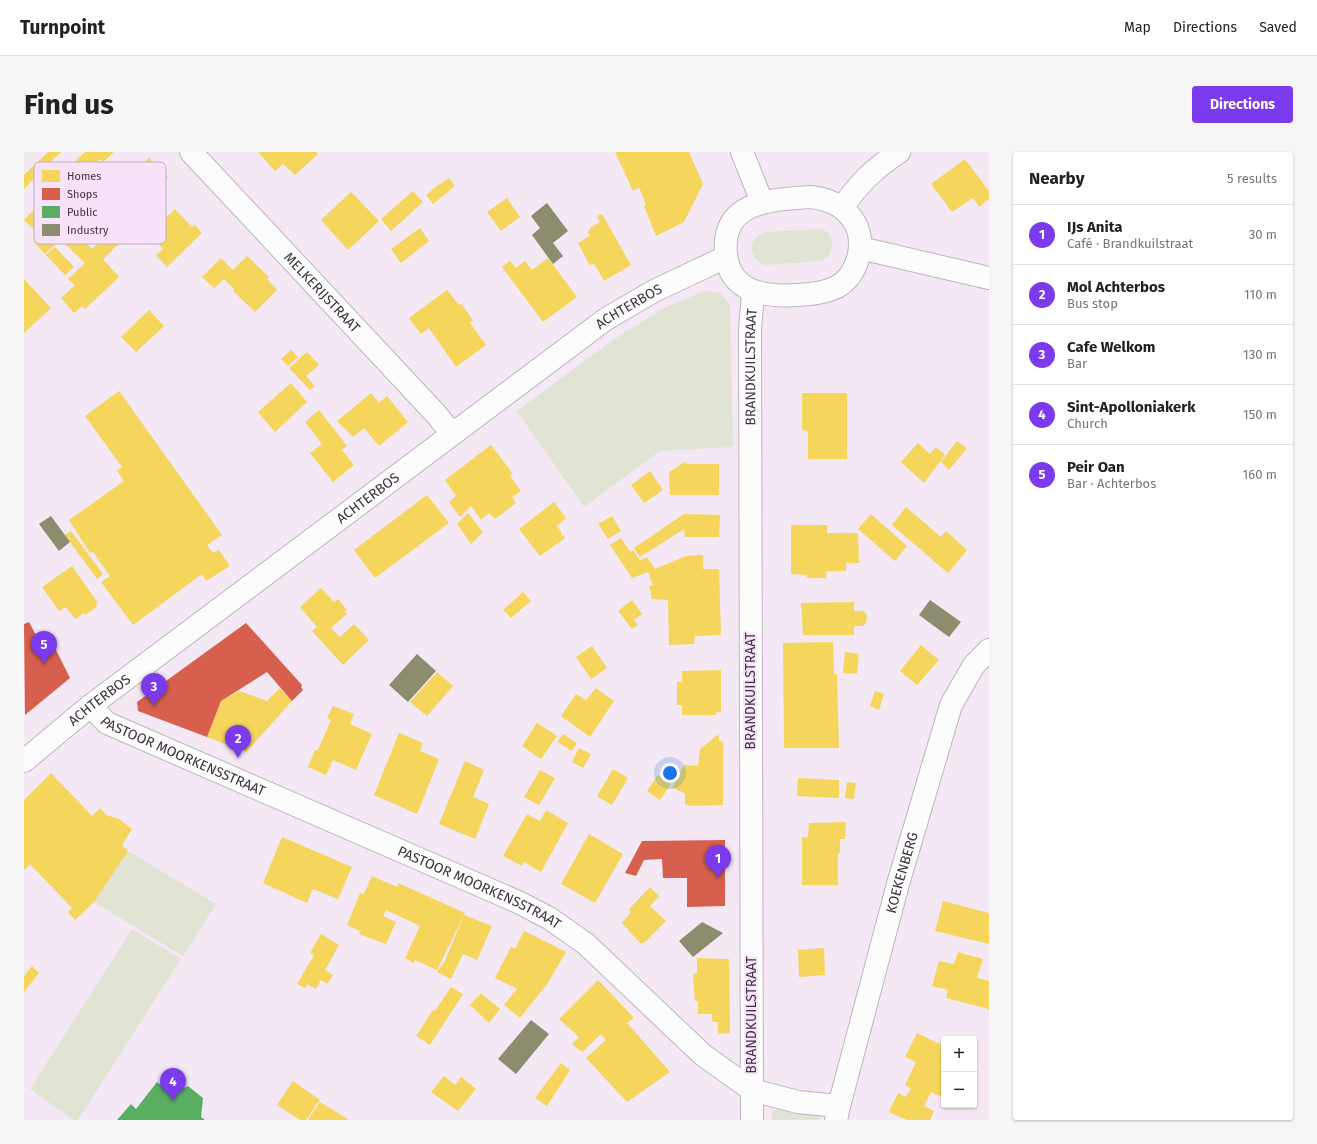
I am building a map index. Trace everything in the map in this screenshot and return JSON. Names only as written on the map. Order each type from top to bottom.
[{"type":"street","name":"MELKERIJSTRAAT","points":[[191,152],[436,414],[452,434]]},
{"type":"street","points":[[742,152],[762,202]]},
{"type":"street","points":[[842,208],[858,185],[871,172],[899,152]]},
{"type":"street","points":[[816,198],[832,202],[842,208],[856,225],[860,248],[858,259],[847,279],[838,286],[828,291],[776,296],[753,292],[736,278],[730,268],[726,257],[725,246],[732,224],[748,208],[762,202],[816,198]]},
{"type":"street","points":[[860,248],[989,278]]},
{"type":"street","name":"ACHTERBOS","points":[[24,761],[90,706],[606,319],[654,291],[726,257]]},
{"type":"street","name":"BRANDKUILSTRAAT","points":[[752,1120],[750,330],[753,292]]},
{"type":"street","name":"KOEKENBERG","points":[[838,1113],[898,884],[951,705],[974,665],[989,650]]},
{"type":"street","name":"PASTOOR MOORKENSSTRAAT","points":[[90,706],[107,723],[427,861],[518,902],[549,918],[586,944],[703,1055],[752,1090],[838,1113]]},
{"type":"shaded area","points":[[820,229],[828,232],[833,244],[829,256],[822,261],[765,265],[758,261],[754,256],[752,245],[753,241],[759,235],[767,232]]},
{"type":"shaded area","points":[[704,291],[720,293],[730,304],[733,447],[660,451],[584,507],[517,411],[613,340],[664,308]]},
{"type":"shaded area","points":[[128,851],[216,904],[183,956],[94,902]]},
{"type":"shaded area","points":[[132,929],[181,959],[78,1120],[73,1120],[30,1089]]},
{"type":"shaded area","points":[[782,1106],[820,1115],[820,1120],[772,1120],[772,1112]]},
{"type":"building: Homes","points":[[48,152],[61,152],[51,162],[38,162]]},
{"type":"building: Homes","points":[[85,152],[114,152],[103,162],[100,159],[97,162],[74,162]]},
{"type":"building: Homes","points":[[258,152],[316,152],[318,154],[295,175],[283,164],[275,171]]},
{"type":"building: Homes","points":[[615,152],[689,152],[703,184],[684,222],[656,236],[644,206],[646,205],[639,187],[633,191]]},
{"type":"building: Homes","points":[[149,158],[153,162],[145,162]]},
{"type":"building: Homes","points":[[965,159],[989,191],[989,199],[979,207],[973,198],[952,212],[931,184]]},
{"type":"building: Homes","points":[[34,165],[34,179],[24,189],[24,175]]},
{"type":"building: Homes","points":[[449,178],[455,186],[433,204],[426,195]]},
{"type":"building: Homes","points":[[413,191],[423,202],[391,231],[381,219]]},
{"type":"building: Homes","points":[[351,192],[379,221],[348,250],[321,220]]},
{"type":"building: Homes","points":[[507,198],[520,217],[501,231],[487,212]]},
{"type":"building: Homes","points":[[34,209],[34,229],[24,220]]},
{"type":"building: Homes","points":[[175,209],[192,227],[194,224],[202,233],[167,267],[156,255],[163,249],[158,244],[166,244],[166,218]]},
{"type":"building: Homes","points":[[602,214],[631,265],[604,281],[594,263],[590,266],[578,243],[590,236],[588,232],[590,228],[600,222],[597,216]]},
{"type":"building: Homes","points":[[420,228],[429,241],[401,263],[391,249]]},
{"type":"building: Homes","points":[[36,244],[56,244],[45,254]]},
{"type":"building: Homes","points":[[65,244],[88,244],[92,249],[98,244],[119,244],[103,259],[119,277],[85,309],[82,306],[74,313],[61,298],[75,285],[68,279],[85,263]]},
{"type":"building: Homes","points":[[55,247],[74,267],[65,275],[46,255]]},
{"type":"building: Homes","points":[[247,256],[269,277],[267,279],[277,290],[255,312],[233,291],[234,289],[224,279],[214,288],[202,277],[221,258],[233,270]]},
{"type":"building: Homes","points":[[548,258],[577,297],[543,322],[502,267],[510,261],[516,268],[525,261],[532,270]]},
{"type":"building: Homes","points":[[24,279],[51,308],[24,333]]},
{"type":"building: Homes","points":[[447,290],[459,305],[461,304],[473,320],[470,323],[486,345],[456,367],[429,328],[421,334],[409,318]]},
{"type":"building: Homes","points":[[149,310],[164,326],[136,352],[121,337]]},
{"type":"building: Homes","points":[[291,350],[298,357],[288,366],[281,359]]},
{"type":"building: Homes","points":[[307,352],[319,365],[306,376],[315,386],[310,390],[289,368]]},
{"type":"building: Homes","points":[[291,383],[307,402],[275,432],[258,412]]},
{"type":"building: Homes","points":[[119,391],[222,535],[207,545],[213,553],[219,550],[230,566],[206,581],[202,574],[133,625],[101,582],[110,576],[93,552],[90,553],[69,520],[124,481],[117,471],[122,467],[85,416]]},
{"type":"building: Homes","points":[[371,393],[379,403],[387,396],[408,422],[379,446],[364,428],[353,437],[337,421]]},
{"type":"building: Homes","points":[[802,393],[847,393],[847,459],[808,459],[808,431],[802,430]]},
{"type":"building: Homes","points":[[319,410],[347,446],[342,450],[354,465],[333,482],[310,453],[322,444],[305,422]]},
{"type":"building: Homes","points":[[957,441],[967,448],[949,470],[941,462]]},
{"type":"building: Homes","points":[[918,443],[930,454],[936,447],[945,455],[924,483],[901,462]]},
{"type":"building: Homes","points":[[491,445],[513,474],[510,476],[521,491],[512,497],[516,503],[495,519],[489,513],[481,520],[471,506],[460,517],[449,502],[456,496],[445,480]]},
{"type":"building: Homes","points":[[685,462],[687,464],[719,464],[719,495],[670,495],[669,472]]},
{"type":"building: Homes","points":[[650,471],[663,490],[644,503],[631,485]]},
{"type":"building: Homes","points":[[427,495],[449,523],[375,578],[354,550]]},
{"type":"building: Homes","points":[[554,502],[566,518],[557,526],[561,532],[561,536],[564,535],[565,538],[540,556],[519,529]]},
{"type":"building: Homes","points":[[906,507],[941,537],[946,531],[967,550],[948,573],[892,525]]},
{"type":"building: Homes","points":[[468,513],[483,532],[471,544],[457,524]]},
{"type":"building: Homes","points":[[684,514],[720,515],[719,537],[685,537],[684,529],[640,557],[634,548]]},
{"type":"building: Homes","points":[[871,514],[907,546],[895,561],[858,529]]},
{"type":"building: Homes","points":[[612,516],[621,531],[608,539],[598,524]]},
{"type":"building: Homes","points":[[791,525],[827,525],[827,533],[858,533],[859,563],[846,563],[846,571],[827,571],[826,578],[806,578],[807,575],[791,574]]},
{"type":"building: Homes","points":[[71,531],[103,574],[97,579],[65,535]]},
{"type":"building: Homes","points":[[621,538],[630,552],[633,550],[640,560],[647,557],[655,569],[686,556],[703,555],[703,569],[719,569],[721,635],[695,636],[694,644],[669,645],[668,600],[652,599],[649,586],[653,585],[648,572],[632,578],[610,545]]},
{"type":"building: Homes","points":[[72,566],[98,603],[96,604],[97,606],[86,615],[84,613],[75,619],[66,607],[59,611],[42,587]]},
{"type":"building: Homes","points":[[321,588],[334,602],[338,599],[347,610],[344,611],[347,614],[331,628],[340,637],[354,624],[369,640],[343,665],[312,631],[317,627],[300,607]]},
{"type":"building: Homes","points":[[523,592],[531,601],[511,618],[503,610]]},
{"type":"building: Homes","points":[[632,600],[642,614],[634,620],[638,625],[632,629],[618,611]]},
{"type":"building: Homes","points":[[854,602],[854,611],[863,611],[867,615],[866,623],[863,626],[854,626],[854,635],[803,635],[801,603]]},
{"type":"building: Homes","points":[[833,642],[834,674],[837,674],[839,748],[784,748],[783,643]]},
{"type":"building: Homes","points":[[921,645],[939,660],[917,685],[900,671]]},
{"type":"building: Homes","points":[[592,646],[607,668],[591,679],[576,657]]},
{"type":"building: Homes","points":[[845,652],[859,654],[857,674],[843,673]]},
{"type":"building: Homes","points":[[721,670],[721,712],[716,712],[716,715],[682,715],[682,705],[677,705],[677,682],[682,682],[682,671]]},
{"type":"building: Homes","points":[[437,672],[453,686],[427,716],[410,702]]},
{"type":"building: Homes","points":[[280,688],[292,701],[246,752],[207,737],[221,701],[239,691],[267,701]]},
{"type":"building: Homes","points":[[596,688],[614,701],[590,737],[561,716],[576,694],[586,700]]},
{"type":"building: Homes","points":[[875,691],[884,694],[879,710],[870,706]]},
{"type":"building: Homes","points":[[333,706],[354,714],[350,724],[372,734],[356,770],[333,760],[326,775],[308,767],[315,750],[318,750],[331,720],[327,718]]},
{"type":"building: Homes","points":[[537,723],[557,736],[541,759],[522,746]]},
{"type":"building: Homes","points":[[399,733],[423,743],[420,751],[439,759],[417,814],[374,795]]},
{"type":"building: Homes","points":[[563,734],[577,743],[572,751],[557,742]]},
{"type":"building: Homes","points":[[719,734],[719,741],[723,742],[723,805],[690,806],[685,804],[685,794],[672,787],[684,765],[698,766],[700,749]]},
{"type":"building: Homes","points":[[579,748],[591,754],[583,768],[572,762]]},
{"type":"building: Homes","points":[[465,761],[484,770],[473,797],[489,804],[475,839],[439,824]]},
{"type":"building: Homes","points":[[613,769],[628,778],[612,805],[597,796]]},
{"type":"building: Homes","points":[[540,770],[555,778],[539,805],[524,797]]},
{"type":"building: Homes","points":[[51,773],[92,816],[100,808],[106,815],[119,819],[132,829],[122,845],[128,851],[94,902],[75,920],[68,912],[72,908],[30,864],[24,870],[24,800]]},
{"type":"building: Homes","points":[[658,775],[671,784],[660,800],[647,791]]},
{"type":"building: Homes","points":[[798,778],[839,780],[839,798],[797,796]]},
{"type":"building: Homes","points":[[847,782],[856,783],[854,799],[845,798]]},
{"type":"building: Homes","points":[[546,810],[568,823],[541,872],[524,862],[522,866],[503,856],[527,814],[540,821]]},
{"type":"building: Homes","points":[[846,822],[845,839],[840,839],[840,853],[838,854],[838,885],[802,885],[802,837],[808,837],[809,823]]},
{"type":"building: Homes","points":[[589,834],[623,854],[595,903],[561,884]]},
{"type":"building: Homes","points":[[282,837],[352,867],[338,899],[313,889],[307,903],[263,883]]},
{"type":"building: Homes","points":[[372,876],[397,887],[398,883],[465,913],[437,970],[415,960],[414,963],[405,958],[420,926],[386,910],[383,916],[396,922],[386,944],[359,934],[360,931],[347,925],[360,893],[364,894]]},
{"type":"building: Homes","points":[[650,887],[659,896],[650,906],[666,921],[644,943],[640,943],[622,923],[631,912],[629,909]]},
{"type":"building: Homes","points":[[943,901],[989,913],[989,944],[935,931]]},
{"type":"building: Homes","points":[[464,915],[492,926],[477,960],[463,954],[451,979],[437,972],[445,961]]},
{"type":"building: Homes","points":[[524,931],[566,952],[547,984],[520,1018],[504,1005],[517,989],[495,978],[511,947],[515,949]]},
{"type":"building: Homes","points":[[321,934],[339,945],[325,970],[333,975],[327,984],[321,980],[316,989],[307,984],[305,988],[297,984],[314,955],[310,953]]},
{"type":"building: Homes","points":[[824,948],[825,975],[799,977],[798,950]]},
{"type":"building: Homes","points":[[958,952],[983,959],[977,978],[989,981],[989,1009],[946,998],[948,990],[932,986],[939,961],[954,964]]},
{"type":"building: Homes","points":[[697,958],[729,959],[730,1033],[718,1034],[718,1022],[712,1022],[712,1014],[698,1014],[698,1001],[695,1001],[693,973],[697,974]]},
{"type":"building: Homes","points":[[32,966],[39,973],[24,992],[24,976]]},
{"type":"building: Homes","points":[[598,980],[634,1018],[627,1023],[670,1072],[627,1102],[586,1058],[606,1040],[601,1034],[582,1052],[572,1044],[579,1037],[559,1019]]},
{"type":"building: Homes","points":[[451,987],[463,994],[430,1045],[416,1036],[433,1010],[435,1011]]},
{"type":"building: Homes","points":[[481,993],[500,1009],[489,1023],[470,1005]]},
{"type":"building: Homes","points":[[917,1033],[941,1045],[941,1097],[931,1092],[924,1106],[934,1111],[930,1120],[907,1120],[889,1112],[898,1093],[906,1097],[911,1088],[905,1085],[916,1062],[905,1057]]},
{"type":"building: Homes","points":[[561,1063],[570,1070],[547,1106],[535,1098]]},
{"type":"building: Homes","points":[[444,1076],[455,1085],[461,1077],[476,1089],[458,1111],[431,1092]]},
{"type":"building: Homes","points":[[293,1081],[320,1100],[306,1120],[300,1120],[277,1105]]},
{"type":"building: Homes","points":[[320,1102],[349,1120],[308,1120]]},
{"type":"building: Shops","points":[[29,622],[44,650],[53,644],[70,678],[25,715],[24,624]]},
{"type":"building: Shops","points":[[246,623],[302,685],[301,687],[303,690],[292,701],[267,672],[221,701],[207,737],[138,711],[137,702]]},
{"type":"building: Shops","points":[[725,840],[725,906],[687,907],[687,878],[663,878],[662,859],[644,860],[636,876],[625,873],[642,841]]},
{"type":"building: Public","points":[[157,1082],[172,1094],[188,1086],[203,1098],[201,1117],[205,1120],[117,1120],[131,1104],[136,1109]]},
{"type":"building: Industry","points":[[547,203],[568,231],[553,243],[563,256],[553,264],[532,235],[540,228],[531,216]]},
{"type":"building: Industry","points":[[51,516],[70,542],[59,551],[39,524]]},
{"type":"building: Industry","points":[[930,600],[961,622],[949,637],[919,615]]},
{"type":"building: Industry","points":[[417,654],[436,671],[408,702],[389,685]]},
{"type":"building: Industry","points":[[702,922],[723,933],[693,957],[679,941]]},
{"type":"building: Industry","points":[[531,1020],[549,1034],[516,1074],[498,1059]]},
{"type":"place","name":"Peir Oan","points":[[44,664]]},
{"type":"place","name":"Cafe Welkom","points":[[154,706]]},
{"type":"place","name":"Mol Achterbos","points":[[238,758]]},
{"type":"place","name":"IJs Anita","points":[[718,878]]},
{"type":"place","name":"Sint-Apolloniakerk","points":[[173,1101]]}]
